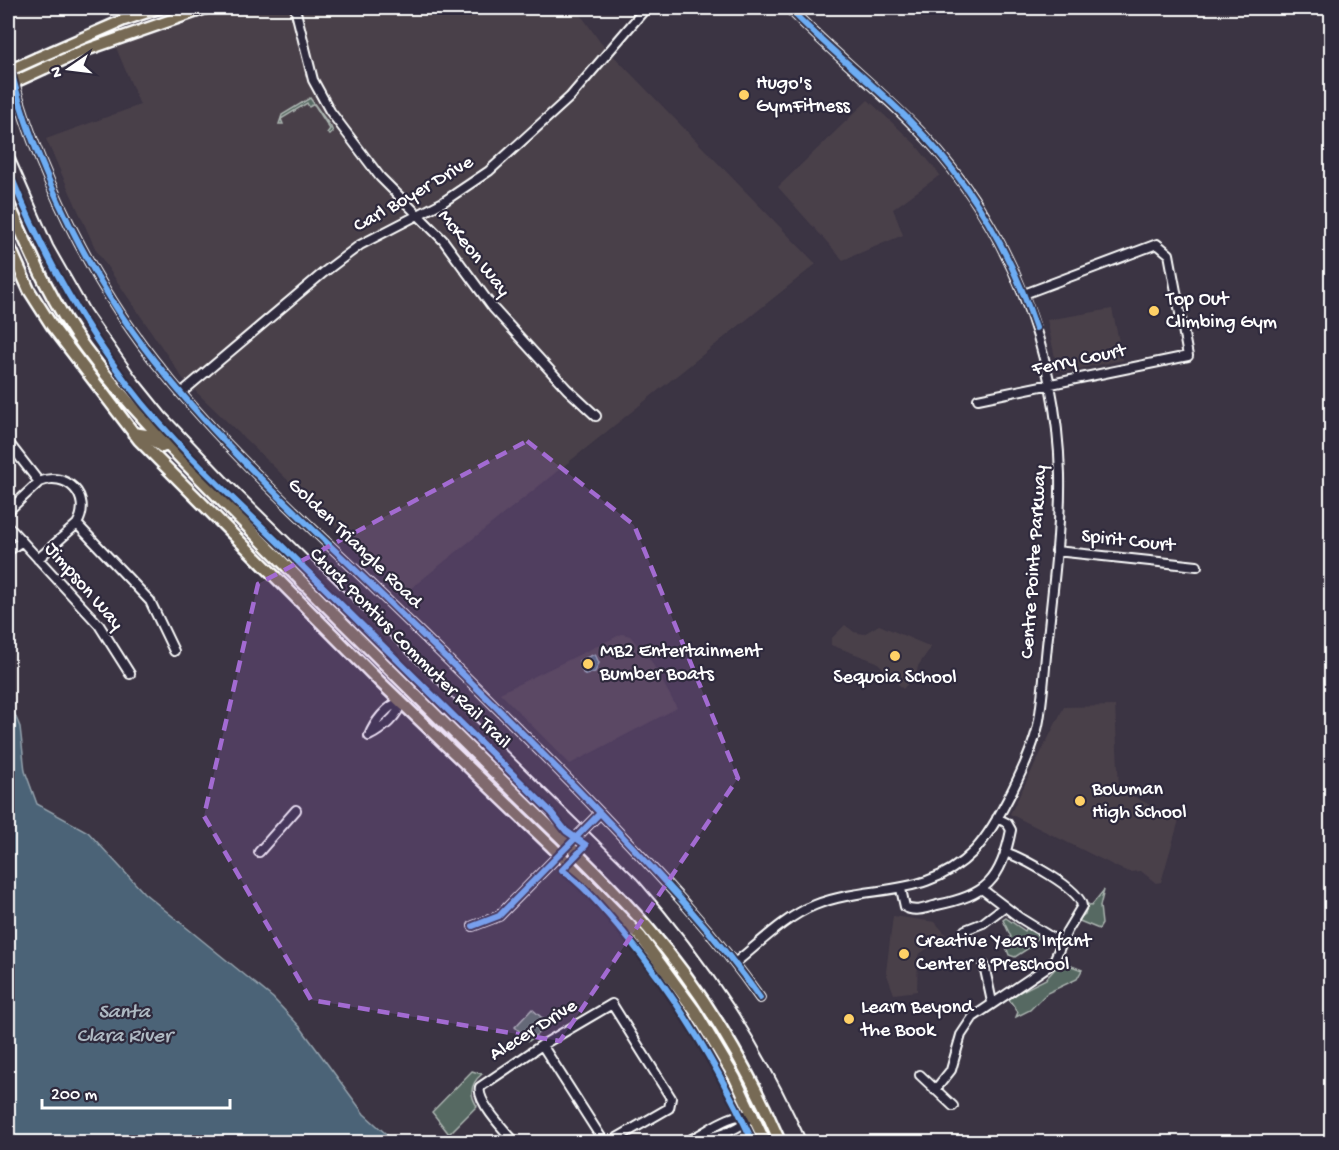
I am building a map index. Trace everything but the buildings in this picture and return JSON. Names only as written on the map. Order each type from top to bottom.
[{"type":"main road","points":[[8,71],[159,8]]},
{"type":"main road","points":[[8,85],[83,51],[206,8]]},
{"type":"main road","points":[[8,203],[44,282],[138,435],[180,457]]},
{"type":"main road","points":[[8,243],[30,290],[52,326],[138,435],[402,702],[640,936],[695,1011],[753,1115],[765,1143]]},
{"type":"main road","points":[[85,348],[144,420],[326,607],[568,845],[656,938],[705,1005],[747,1074],[780,1143]]},
{"type":"main road","points":[[326,607],[346,634],[398,688],[402,702]]},
{"type":"main road","points":[[402,702],[415,703],[447,734],[461,740]]},
{"type":"main road","points":[[753,1115],[765,1110]]},
{"type":"street","name":"McKeon Way","points":[[295,8],[310,71],[330,111],[380,177],[443,240],[494,308],[567,389],[596,416]]},
{"type":"street","name":"Carl Boyer Drive","points":[[181,393],[322,273],[360,245],[420,215],[478,179],[557,110],[646,8]]},
{"type":"street","name":"Centre Pointe Parkway","points":[[735,963],[787,921],[807,909],[828,901],[901,889],[932,880],[955,867],[983,840],[997,818],[1037,730],[1056,551],[1060,476],[1050,384],[1024,294],[990,225],[945,160],[906,117],[789,8]]},
{"type":"street","name":"Golden Triangle Road","points":[[8,59],[31,135],[83,247],[129,325],[181,393],[322,538],[492,701],[673,888],[735,963],[760,998]]},
{"type":"street","name":"Ferry Court","points":[[978,399],[1188,356],[1169,254],[1157,244],[1024,294]]},
{"type":"street","points":[[8,442],[39,482]]},
{"type":"street","points":[[8,511],[39,482],[55,478],[66,481],[76,488],[82,506],[77,524],[38,559]]},
{"type":"street","points":[[77,524],[150,601],[174,651]]},
{"type":"street","name":"Jimpson Way","points":[[8,526],[99,626],[130,674]]},
{"type":"street","points":[[8,551],[22,541]]},
{"type":"street","name":"Spirit Court","points":[[1056,551],[1197,566]]},
{"type":"street","points":[[402,702],[400,709],[383,727],[369,736],[373,725],[394,704],[402,702]]},
{"type":"street","points":[[259,852],[296,810]]},
{"type":"street","points":[[473,926],[499,916],[600,813]]},
{"type":"street","points":[[901,889],[905,907],[914,910],[958,901],[983,890],[993,880],[1005,852],[1011,830],[1007,824],[997,818]]},
{"type":"street","points":[[935,1090],[951,1070],[961,1035],[968,1023],[992,1002],[1041,973],[1053,963],[1071,923],[1081,909],[1082,900],[1041,870],[1005,852]]},
{"type":"street","points":[[983,890],[1004,907],[1062,944]]},
{"type":"street","points":[[965,930],[983,923],[1004,907]]},
{"type":"street","points":[[984,965],[992,1002]]},
{"type":"street","name":"Alecer Drive","points":[[515,1143],[484,1103],[478,1091],[482,1084],[612,1004],[671,1098],[671,1103],[669,1108],[610,1143]]},
{"type":"street","points":[[542,1045],[604,1143]]},
{"type":"street","points":[[920,1075],[953,1106]]},
{"type":"street","points":[[685,1143],[701,1136],[706,1129],[740,1114],[753,1115]]},
{"type":"highlighted area","points":[[527,441],[634,525],[738,778],[560,1041],[311,1000],[204,816],[258,584]]},
{"type":"shaded area","points":[[229,8],[576,8],[600,42],[816,264],[405,593],[184,380],[96,250],[46,139],[140,105],[115,45]]},
{"type":"shaded area","points":[[868,100],[915,144],[940,175],[893,209],[903,235],[843,260],[778,187]]},
{"type":"shaded area","points":[[1112,309],[1123,360],[1063,372],[1057,367],[1047,320]]},
{"type":"shaded area","name":"Sequoia School","points":[[845,625],[854,632],[864,634],[879,625],[931,647],[918,666],[917,672],[903,689],[877,662],[831,645],[831,639]]},
{"type":"shaded area","points":[[622,634],[630,636],[651,661],[677,708],[570,764],[500,693]]},
{"type":"shaded area","name":"Bowman High School","points":[[1115,706],[1119,789],[1179,820],[1161,882],[1156,883],[1141,871],[1129,872],[1119,868],[1010,814],[1064,707]]},
{"type":"shaded area","name":"Creative Years Infant Center & Preschool","points":[[893,916],[935,922],[946,935],[918,955],[917,991],[894,994],[886,972]]},
{"type":"green space","points":[[310,98],[331,127],[333,132],[330,135],[327,133],[330,129],[314,104],[309,107],[307,103],[281,119],[283,124],[279,124],[282,115]]},
{"type":"green space","points":[[1104,890],[1100,906],[1102,924],[1099,929],[1077,920],[1085,914],[1088,904],[1091,906]]},
{"type":"green space","points":[[1006,918],[1025,931],[1027,927],[1039,935],[1032,946],[1015,957],[1009,955],[1004,941],[1011,937],[1003,920]]},
{"type":"green space","points":[[1061,962],[1082,970],[1077,979],[1047,993],[1030,1010],[1016,1017],[1018,1012],[1008,998],[1046,979]]},
{"type":"green space","points":[[532,1009],[549,1024],[529,1041],[515,1027]]},
{"type":"green space","points":[[472,1071],[482,1074],[475,1081],[472,1089],[477,1106],[449,1134],[432,1112]]},
{"type":"water","name":"MB2 Entertainment Bumber Boats","points":[[595,654],[599,663],[595,672],[586,675],[579,661]]},
{"type":"water","name":"Santa Clara River","points":[[8,698],[20,727],[25,771],[37,804],[88,832],[144,893],[273,998],[301,1028],[364,1114],[395,1142],[8,1142]]},
{"type":"railway","points":[[8,142],[53,245],[90,310],[137,377],[166,413],[226,476],[637,879],[688,941],[732,1004],[772,1070],[807,1142]]},
{"type":"cycle path","points":[[789,8],[909,120],[950,166],[1000,243],[1036,328]]},
{"type":"cycle path","name":"Chuck Pontius Commuter Rail Trail","points":[[8,59],[33,141],[70,225],[114,304],[165,374],[262,480],[486,697],[604,817],[705,927],[760,998]]},
{"type":"cycle path","name":"Chuck Pontius Commuter Rail Trail","points":[[8,169],[42,245],[68,293],[113,364],[152,414],[218,484],[551,812],[566,831],[586,845],[562,870],[579,883],[602,907],[643,957],[679,1007],[726,1086],[753,1142]]},
{"type":"cycle path","points":[[473,926],[499,916],[600,813]]},
{"type":"place","name":"Hugo's GymFitness","points":[[744,95]]},
{"type":"place","name":"Top Out Climbing Gym","points":[[1154,311]]},
{"type":"place","name":"Sequoia School","points":[[895,656]]},
{"type":"place","name":"MB2 Entertainment Bumber Boats","points":[[588,664]]},
{"type":"place","name":"Bowman High School","points":[[1080,801]]},
{"type":"place","name":"Creative Years Infant Center & Preschool","points":[[904,954]]},
{"type":"place","name":"Learn Beyond the Book","points":[[849,1019]]}]
